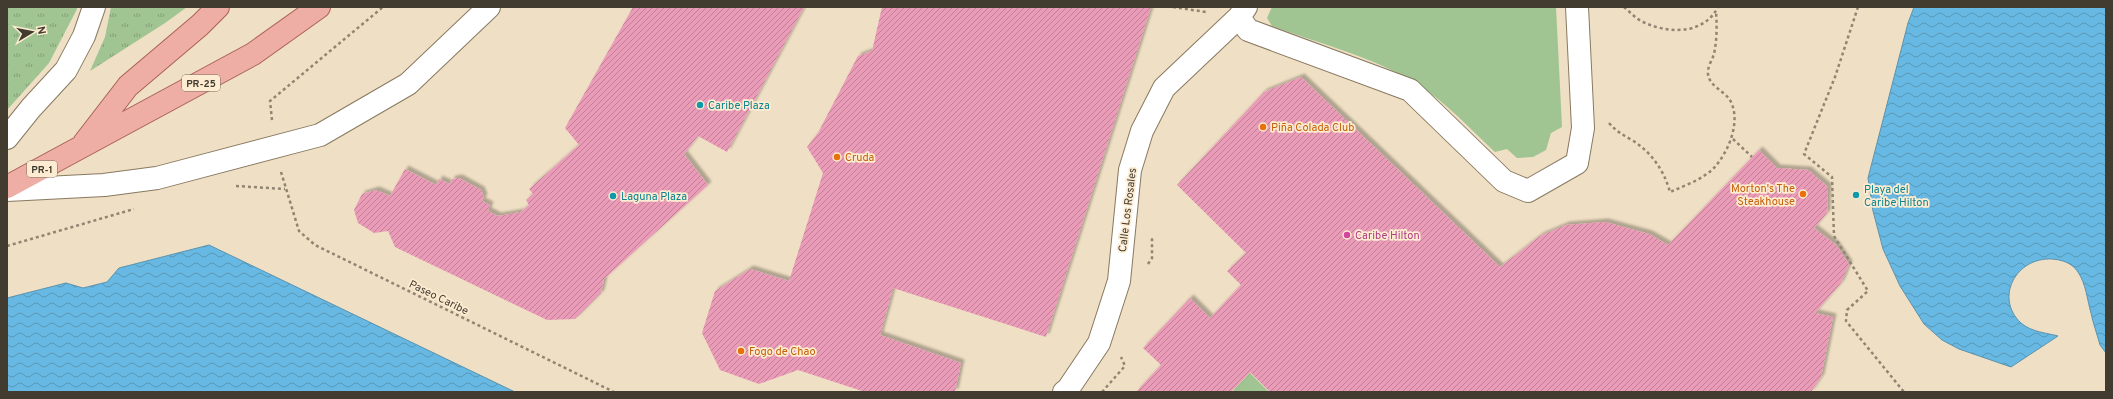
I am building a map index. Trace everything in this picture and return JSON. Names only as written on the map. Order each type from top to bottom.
[{"type":"main road","name":"PR-1","points":[[7,189],[78,150],[128,86],[218,7]]},
{"type":"main road","name":"PR-25","points":[[78,150],[253,54],[319,7]]},
{"type":"street","points":[[7,138],[30,108],[66,70],[84,36],[94,7]]},
{"type":"street","points":[[7,189],[104,185],[157,178],[320,135],[408,84],[489,7]]},
{"type":"street","points":[[1242,12],[1248,30],[1410,90],[1504,182],[1528,191],[1577,163],[1583,128],[1577,7]]},
{"type":"street","name":"Calle Los Rosales","points":[[1064,392],[1068,389],[1099,343],[1118,281],[1130,170],[1142,132],[1164,88],[1242,12]]},
{"type":"path","points":[[275,147],[270,101],[383,7]]},
{"type":"path","points":[[1624,7],[1642,22],[1662,29],[1686,31],[1706,21],[1718,7]]},
{"type":"path","points":[[1858,7],[1835,77],[1804,154],[1832,177],[1834,236],[1868,290],[1847,310],[1846,321],[1904,392]]},
{"type":"path","points":[[1608,121],[1616,130],[1651,154],[1667,181],[1670,192],[1692,183],[1713,169],[1733,139],[1734,116],[1730,101],[1710,82],[1708,72],[1714,54],[1717,30],[1716,11]]},
{"type":"path","points":[[1733,139],[1752,157]]},
{"type":"path","name":"Paseo Caribe","points":[[235,186],[286,189],[299,231],[315,245],[614,392]]},
{"type":"path","points":[[7,246],[135,209]]},
{"type":"path","points":[[1146,268],[1152,258],[1151,234]]},
{"type":"path","points":[[1102,392],[1125,366],[1119,352]]},
{"type":"green space","points":[[7,7],[77,7],[77,9],[49,63],[7,110]]},
{"type":"green space","points":[[111,7],[187,7],[165,23],[90,71],[105,37]]},
{"type":"green space","points":[[1272,7],[1556,7],[1562,127],[1551,133],[1546,150],[1533,157],[1517,158],[1507,149],[1495,152],[1436,97],[1414,82],[1381,65],[1272,26],[1267,18]]},
{"type":"green space","points":[[1250,373],[1269,392],[1232,392]]},
{"type":"water","points":[[1914,7],[2106,7],[2106,353],[2100,345],[2081,277],[2073,266],[2063,261],[2052,259],[2039,260],[2028,265],[2019,272],[2013,281],[2009,291],[2009,302],[2013,313],[2021,323],[2034,330],[2058,336],[2011,367],[1959,349],[1942,340],[1924,324],[1900,286],[1883,249],[1873,211],[1868,178],[1908,23]]},
{"type":"water","points":[[209,245],[515,392],[7,392],[7,298],[66,283],[83,288],[107,282],[119,268]]},
{"type":"building","name":"Laguna Plaza","points":[[633,7],[804,7],[727,152],[698,136],[684,154],[708,185],[604,279],[601,293],[575,319],[547,320],[395,247],[388,231],[374,233],[358,223],[354,210],[362,194],[376,190],[390,196],[405,169],[436,185],[439,179],[450,184],[452,179],[459,178],[481,190],[484,197],[482,201],[490,205],[488,211],[498,216],[521,212],[529,205],[526,200],[533,194],[529,189],[579,145],[565,128]]},
{"type":"building","points":[[882,7],[1151,7],[1046,337],[893,288],[880,335],[961,363],[955,392],[865,392],[798,370],[759,384],[720,370],[702,333],[715,291],[750,269],[789,281],[823,173],[807,147],[818,133],[858,56],[872,51]]},
{"type":"building","name":"Caribe Hilton","points":[[1301,77],[1500,267],[1540,236],[1566,225],[1605,222],[1649,234],[1668,245],[1759,150],[1777,168],[1808,170],[1828,187],[1827,213],[1814,228],[1836,245],[1849,264],[1841,283],[1815,313],[1833,317],[1821,377],[1811,392],[1270,392],[1250,372],[1231,392],[1136,392],[1161,365],[1143,348],[1190,298],[1210,318],[1241,285],[1227,271],[1246,253],[1177,185],[1264,92]]},
{"type":"place","name":"Caribe Plaza","points":[[700,105]]},
{"type":"place","name":"Piña Colada Club","points":[[1263,127]]},
{"type":"place","name":"Cruda","points":[[837,157]]},
{"type":"place","name":"Morton's The Steakhouse","points":[[1803,194]]},
{"type":"place","name":"Playa del Caribe Hilton","points":[[1856,195]]},
{"type":"place","name":"Laguna Plaza","points":[[613,196]]},
{"type":"place","name":"Caribe Hilton","points":[[1347,235]]},
{"type":"place","name":"Fogo de Chao","points":[[741,351]]}]
